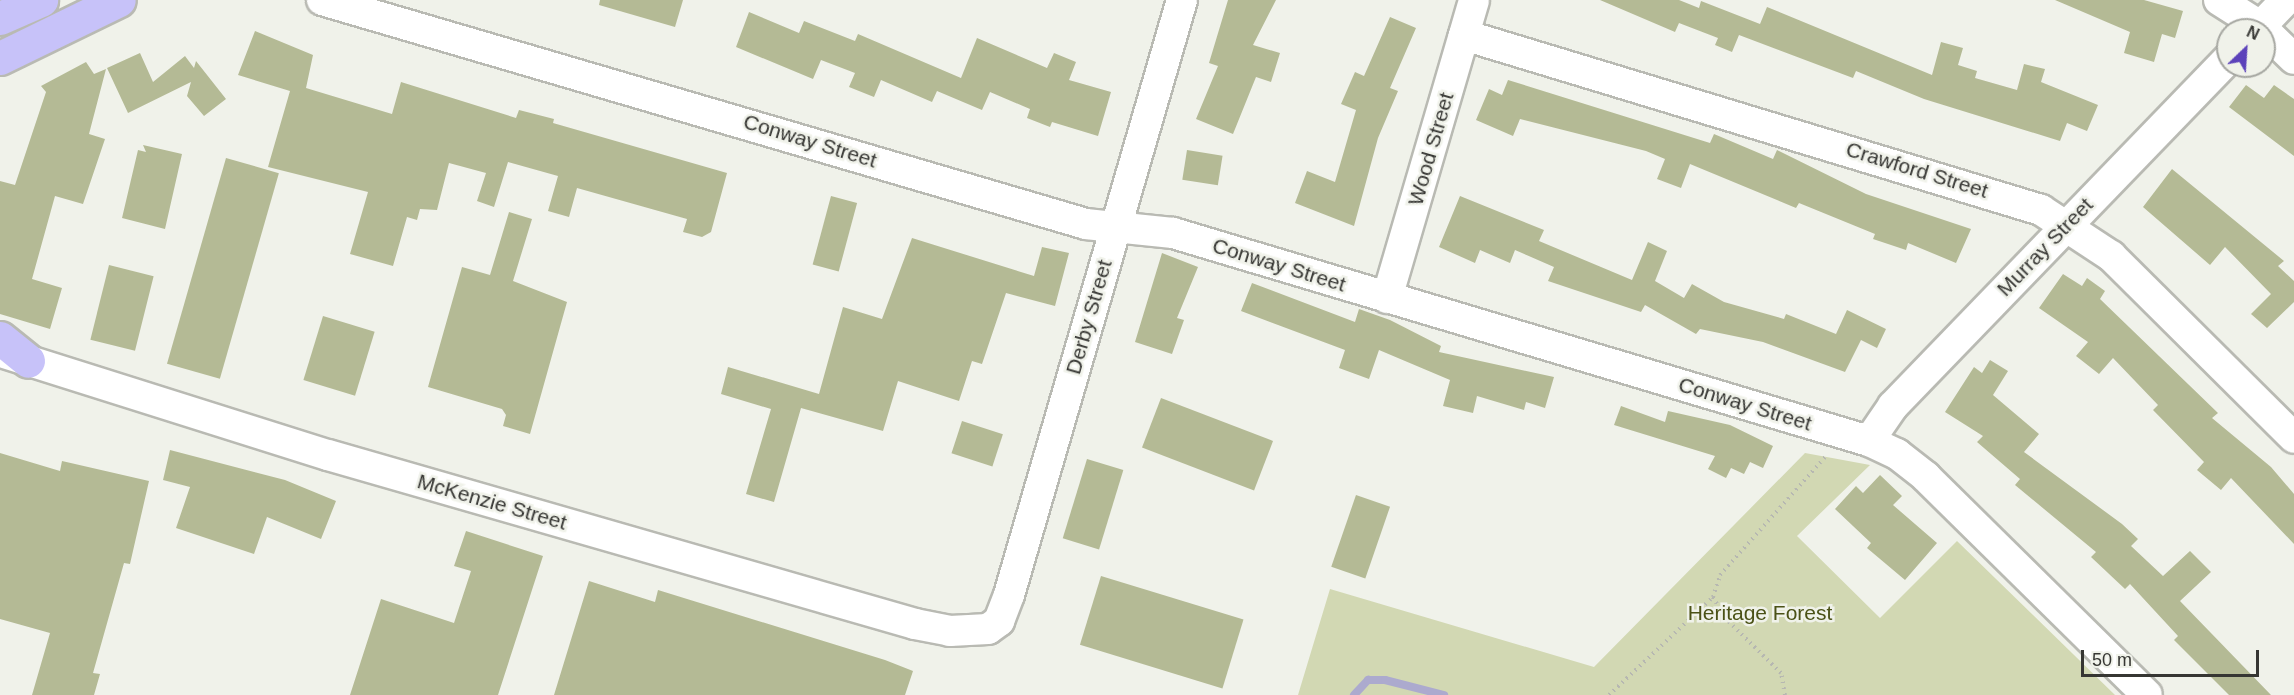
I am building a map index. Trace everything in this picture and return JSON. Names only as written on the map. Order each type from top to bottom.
[{"type":"main road","points":[[0,18],[41,0]]},
{"type":"main road","points":[[0,58],[119,0]]},
{"type":"main road","points":[[0,338],[14,356]]},
{"type":"street","name":"Conway Street","points":[[322,0],[1086,224],[1173,233],[1869,441],[1897,453],[1926,477],[2147,695]]},
{"type":"street","name":"Derby Street","points":[[988,629],[999,621],[1009,595],[1182,0]]},
{"type":"street","name":"Wood Street","points":[[1387,298],[1474,0]]},
{"type":"street","points":[[2219,0],[2244,18]]},
{"type":"street","points":[[2268,18],[2286,0]]},
{"type":"street","name":"Crawford Street","points":[[1464,35],[2012,198],[2068,224],[2111,256],[2294,438]]},
{"type":"street","points":[[2276,44],[2294,59]]},
{"type":"street","name":"Murray Street","points":[[1869,441],[1893,406],[2216,71]]},
{"type":"street","name":"McKenzie Street","points":[[14,356],[328,455],[915,624],[950,631],[988,629]]},
{"type":"path","points":[[1609,695],[1713,597],[1720,575],[1806,484],[1833,446]]},
{"type":"path","points":[[1713,597],[1725,619],[1781,673],[1785,695]]},
{"type":"green space","name":"Heritage Forest","points":[[1805,453],[1870,465],[1797,536],[1880,618],[1957,541],[2115,695],[1298,695],[1330,589],[1594,667]]},
{"type":"building","points":[[600,0],[683,0],[675,27],[599,5]]},
{"type":"building","points":[[1228,0],[1276,0],[1253,45],[1280,53],[1271,82],[1256,77],[1233,134],[1196,119],[1218,66],[1209,63]]},
{"type":"building","points":[[1600,0],[1679,0],[1699,8],[1701,1],[1760,24],[1767,7],[1932,75],[1941,42],[1963,48],[1958,65],[1977,71],[1975,78],[2017,90],[2024,64],[2045,69],[2041,82],[2098,105],[2087,131],[2067,123],[2060,141],[1924,99],[1856,71],[1853,78],[1739,35],[1732,52],[1715,45],[1718,38],[1679,23],[1675,32]]},
{"type":"building","points":[[2055,0],[2144,0],[2183,11],[2175,38],[2162,34],[2154,62],[2124,53],[2130,32]]},
{"type":"building","points":[[749,12],[799,33],[804,21],[855,41],[858,34],[961,78],[977,38],[1047,68],[1054,53],[1076,62],[1069,80],[1111,92],[1098,136],[1052,122],[1050,127],[1027,118],[1030,109],[990,92],[982,110],[937,91],[932,102],[881,80],[874,97],[849,87],[855,73],[821,60],[813,79],[736,47]]},
{"type":"building","points":[[1390,17],[1416,28],[1390,88],[1398,91],[1378,138],[1354,226],[1295,203],[1307,171],[1335,182],[1356,110],[1341,104],[1355,72],[1364,76]]},
{"type":"building","points":[[255,31],[313,55],[306,88],[392,114],[401,82],[516,118],[519,110],[554,119],[553,123],[727,173],[711,232],[702,237],[683,232],[687,219],[577,188],[569,217],[548,211],[558,176],[508,162],[494,207],[477,201],[486,173],[449,163],[437,210],[420,209],[417,220],[407,217],[393,266],[350,254],[368,192],[268,167],[290,91],[238,75]]},
{"type":"building","points":[[140,53],[153,82],[185,56],[194,68],[196,61],[226,99],[204,116],[187,96],[191,82],[128,113],[107,68]]},
{"type":"building","points":[[86,62],[94,74],[106,69],[89,134],[105,139],[83,204],[55,196],[32,279],[62,288],[50,329],[0,314],[0,181],[15,185],[46,92],[41,86]]},
{"type":"building","points":[[1508,80],[1710,143],[1714,134],[1773,159],[1777,150],[1866,194],[1971,229],[1956,263],[1908,243],[1906,250],[1873,239],[1875,234],[1799,203],[1796,208],[1690,164],[1681,188],[1657,179],[1665,159],[1646,151],[1520,119],[1513,136],[1476,120],[1489,89],[1502,95]]},
{"type":"building","points":[[2246,85],[2264,98],[2274,85],[2294,99],[2294,156],[2229,107]]},
{"type":"building","points":[[143,145],[182,154],[165,229],[122,218],[138,150],[146,152]]},
{"type":"building","points":[[1187,150],[1223,156],[1218,185],[1182,180]]},
{"type":"building","points":[[226,158],[279,173],[220,379],[167,364]]},
{"type":"building","points":[[2172,169],[2284,261],[2278,266],[2294,281],[2294,302],[2267,328],[2251,314],[2271,294],[2225,247],[2210,265],[2143,207]]},
{"type":"building","points":[[831,196],[857,203],[839,272],[813,265]]},
{"type":"building","points":[[1460,196],[1544,230],[1539,241],[1632,280],[1648,242],[1667,251],[1655,281],[1684,298],[1692,284],[1724,302],[1784,319],[1786,314],[1836,334],[1847,310],[1886,329],[1877,348],[1861,340],[1845,372],[1763,342],[1700,329],[1696,334],[1645,305],[1641,312],[1548,281],[1554,267],[1515,250],[1510,263],[1480,250],[1475,263],[1439,247]]},
{"type":"building","points":[[509,212],[532,219],[513,281],[567,302],[530,434],[503,426],[506,415],[502,409],[428,387],[462,267],[490,275]]},
{"type":"building","points":[[912,238],[1034,276],[1042,247],[1069,253],[1055,306],[1006,293],[982,364],[972,361],[959,401],[898,381],[883,431],[801,408],[774,502],[746,494],[771,409],[721,394],[728,367],[819,394],[843,307],[882,319]]},
{"type":"building","points":[[1162,253],[1198,267],[1177,318],[1184,320],[1172,354],[1135,342]]},
{"type":"building","points":[[109,265],[154,276],[135,351],[90,340]]},
{"type":"building","points":[[2063,274],[2082,286],[2087,278],[2105,291],[2100,299],[2218,413],[2212,418],[2271,467],[2294,494],[2294,544],[2231,478],[2221,490],[2197,470],[2204,462],[2153,410],[2158,405],[2113,358],[2099,374],[2076,356],[2088,342],[2039,308]]},
{"type":"building","points":[[1252,283],[1355,322],[1359,309],[1390,320],[1441,346],[1439,352],[1554,377],[1545,408],[1526,402],[1524,410],[1477,396],[1473,413],[1443,406],[1450,380],[1379,350],[1369,379],[1339,368],[1345,350],[1241,311]]},
{"type":"building","points":[[323,316],[375,332],[355,396],[303,380]]},
{"type":"building","points":[[1990,360],[2008,371],[1993,395],[2039,434],[2024,452],[2122,524],[2138,539],[2131,546],[2163,576],[2190,551],[2211,572],[2180,601],[2271,695],[2229,695],[2174,640],[2178,636],[2130,584],[2125,589],[2091,557],[2096,552],[2015,485],[2020,479],[1977,442],[1983,436],[1945,412],[1974,367],[1982,373]]},
{"type":"building","points":[[1161,398],[1273,441],[1254,490],[1142,447]]},
{"type":"building","points":[[1621,406],[1665,422],[1668,411],[1730,425],[1773,446],[1763,468],[1750,462],[1744,474],[1731,468],[1726,478],[1708,469],[1715,456],[1614,425]]},
{"type":"building","points":[[962,421],[1003,434],[992,467],[951,453]]},
{"type":"building","points":[[170,450],[285,480],[336,501],[321,539],[267,517],[254,554],[176,528],[190,487],[163,480]]},
{"type":"building","points":[[0,453],[60,471],[62,461],[149,481],[130,564],[124,563],[93,673],[100,674],[94,695],[32,695],[50,633],[0,619]]},
{"type":"building","points":[[1087,459],[1123,470],[1099,549],[1063,538]]},
{"type":"building","points":[[1880,475],[1902,496],[1893,505],[1937,543],[1905,580],[1867,548],[1871,543],[1835,509],[1856,486],[1863,493]]},
{"type":"building","points":[[1356,495],[1390,507],[1365,579],[1331,567]]},
{"type":"building","points":[[466,531],[543,556],[498,695],[350,695],[381,599],[454,623],[471,571],[454,566]]},
{"type":"building","points":[[1101,576],[1243,620],[1222,688],[1080,645]]},
{"type":"building","points":[[589,581],[655,602],[658,590],[885,660],[913,671],[905,695],[554,695]]},
{"type":"waterway","points":[[1354,695],[1368,680],[1385,680],[1444,695]]}]
